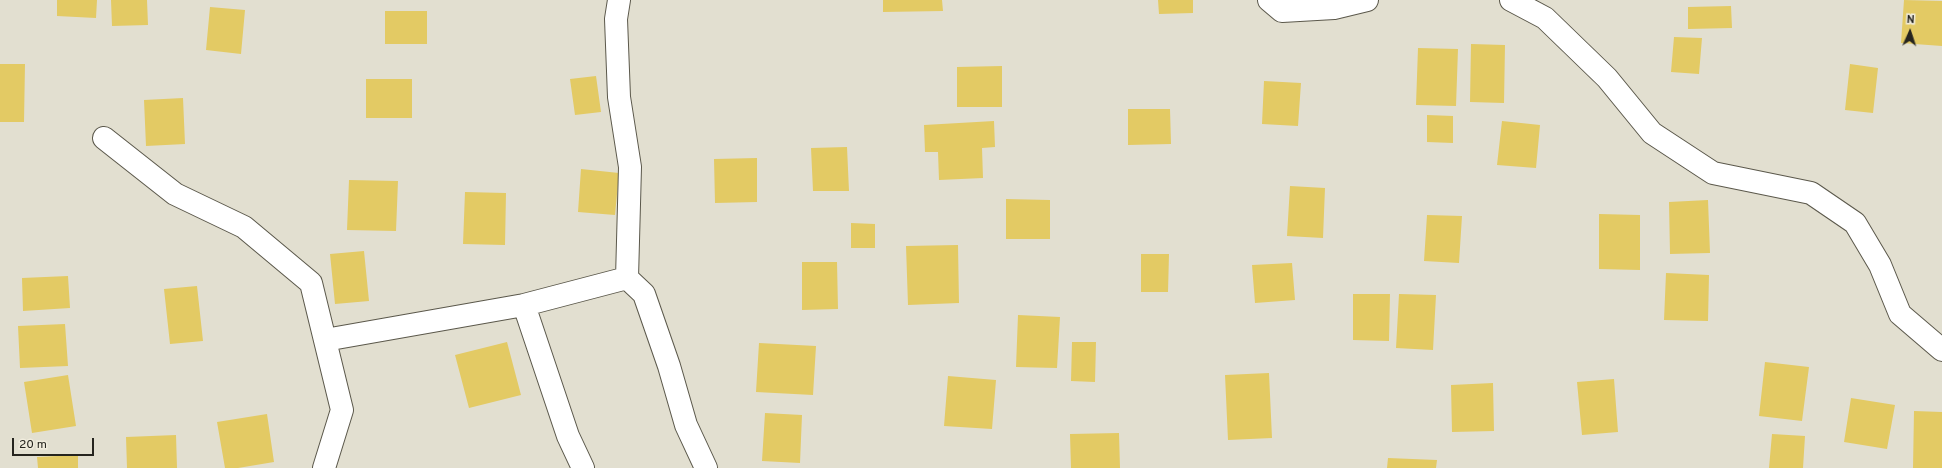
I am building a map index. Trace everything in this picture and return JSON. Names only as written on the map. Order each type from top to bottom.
[{"type":"street","points":[[620,0],[616,19],[619,97],[630,167],[627,278],[644,294],[669,366],[686,425],[706,468]]},
{"type":"street","points":[[1269,0],[1282,11],[1334,8],[1367,0]]},
{"type":"street","points":[[1512,0],[1545,18],[1608,78],[1652,133],[1713,173],[1811,193],[1855,223],[1880,265],[1900,314],[1942,350]]},
{"type":"street","points":[[104,138],[175,194],[244,227],[311,283],[342,410],[324,468]]},
{"type":"street","points":[[325,340],[524,305],[627,278]]},
{"type":"street","points":[[524,305],[568,436],[583,468]]},
{"type":"building","points":[[57,0],[97,0],[96,18],[57,16]]},
{"type":"building","points":[[111,0],[147,0],[148,25],[112,26]]},
{"type":"building","points":[[883,0],[942,0],[943,11],[883,12]]},
{"type":"building","points":[[1158,0],[1193,0],[1193,13],[1159,14]]},
{"type":"building","points":[[1904,0],[1942,1],[1942,46],[1901,43]]},
{"type":"building","points":[[1731,6],[1732,28],[1688,29],[1688,7]]},
{"type":"building","points":[[210,7],[245,10],[241,54],[206,50]]},
{"type":"building","points":[[385,11],[427,11],[427,44],[385,44]]},
{"type":"building","points":[[1674,37],[1702,38],[1699,74],[1671,72]]},
{"type":"building","points":[[1471,44],[1505,45],[1504,103],[1470,102]]},
{"type":"building","points":[[1418,48],[1458,49],[1456,106],[1416,105]]},
{"type":"building","points":[[0,64],[25,64],[24,122],[0,122]]},
{"type":"building","points":[[1850,64],[1878,68],[1873,113],[1845,110]]},
{"type":"building","points":[[1002,66],[1002,107],[957,107],[957,67]]},
{"type":"building","points":[[596,76],[601,112],[575,115],[570,79]]},
{"type":"building","points":[[366,79],[412,79],[412,118],[366,118]]},
{"type":"building","points":[[1264,81],[1301,83],[1298,126],[1262,124]]},
{"type":"building","points":[[183,98],[185,144],[146,146],[144,100]]},
{"type":"building","points":[[1128,109],[1170,109],[1171,144],[1128,145]]},
{"type":"building","points":[[1427,115],[1453,116],[1453,143],[1427,142]]},
{"type":"building","points":[[994,121],[995,147],[982,148],[983,178],[939,180],[938,152],[925,152],[924,125]]},
{"type":"building","points":[[1502,121],[1540,125],[1536,168],[1497,165]]},
{"type":"building","points":[[847,147],[849,191],[813,191],[811,148]]},
{"type":"building","points":[[757,158],[757,202],[715,203],[714,159]]},
{"type":"building","points":[[581,169],[619,173],[615,215],[578,212]]},
{"type":"building","points":[[349,180],[398,181],[396,231],[347,230]]},
{"type":"building","points":[[1290,186],[1325,188],[1323,238],[1287,236]]},
{"type":"building","points":[[465,192],[506,193],[505,245],[463,244]]},
{"type":"building","points":[[1006,199],[1050,200],[1050,239],[1006,239]]},
{"type":"building","points":[[1708,200],[1710,253],[1670,254],[1669,202]]},
{"type":"building","points":[[1599,214],[1640,215],[1640,270],[1599,269]]},
{"type":"building","points":[[1427,215],[1462,216],[1459,263],[1424,261]]},
{"type":"building","points":[[851,223],[875,224],[875,248],[851,248]]},
{"type":"building","points":[[958,245],[959,303],[908,305],[906,246]]},
{"type":"building","points":[[364,251],[369,301],[335,304],[330,254]]},
{"type":"building","points":[[1141,254],[1169,254],[1168,292],[1141,292]]},
{"type":"building","points":[[802,262],[837,262],[838,309],[802,310]]},
{"type":"building","points":[[1292,263],[1295,300],[1255,303],[1252,265]]},
{"type":"building","points":[[1666,273],[1709,275],[1708,321],[1664,320]]},
{"type":"building","points":[[68,276],[70,308],[23,311],[22,278]]},
{"type":"building","points":[[197,286],[203,341],[170,344],[164,289]]},
{"type":"building","points":[[1353,294],[1390,294],[1389,341],[1353,340]]},
{"type":"building","points":[[1399,294],[1436,295],[1433,350],[1396,348]]},
{"type":"building","points":[[1018,315],[1060,317],[1057,368],[1016,367]]},
{"type":"building","points":[[65,324],[68,366],[20,368],[18,326]]},
{"type":"building","points":[[507,342],[521,395],[469,408],[455,355]]},
{"type":"building","points":[[1072,342],[1096,342],[1095,382],[1071,381]]},
{"type":"building","points":[[759,343],[816,346],[813,395],[756,392]]},
{"type":"building","points":[[1765,362],[1809,367],[1802,421],[1759,416]]},
{"type":"building","points":[[1269,373],[1272,438],[1228,440],[1225,375]]},
{"type":"building","points":[[68,375],[76,426],[32,433],[24,382]]},
{"type":"building","points":[[948,376],[996,380],[992,429],[944,426]]},
{"type":"building","points":[[1614,379],[1618,432],[1582,435],[1577,382]]},
{"type":"building","points":[[1493,383],[1494,431],[1452,432],[1451,385]]},
{"type":"building","points":[[1851,398],[1895,405],[1887,449],[1844,442]]},
{"type":"building","points":[[1914,411],[1942,412],[1942,468],[1913,468]]},
{"type":"building","points":[[765,413],[802,415],[800,463],[762,461]]},
{"type":"building","points":[[267,414],[274,462],[238,468],[225,468],[217,422]]},
{"type":"building","points":[[1119,433],[1120,468],[1071,468],[1070,434]]},
{"type":"building","points":[[1772,434],[1805,436],[1803,468],[1769,468]]},
{"type":"building","points":[[176,435],[177,468],[127,468],[126,437]]},
{"type":"building","points":[[78,455],[78,468],[38,468],[37,457]]},
{"type":"building","points":[[1388,458],[1437,460],[1436,468],[1387,468]]}]
